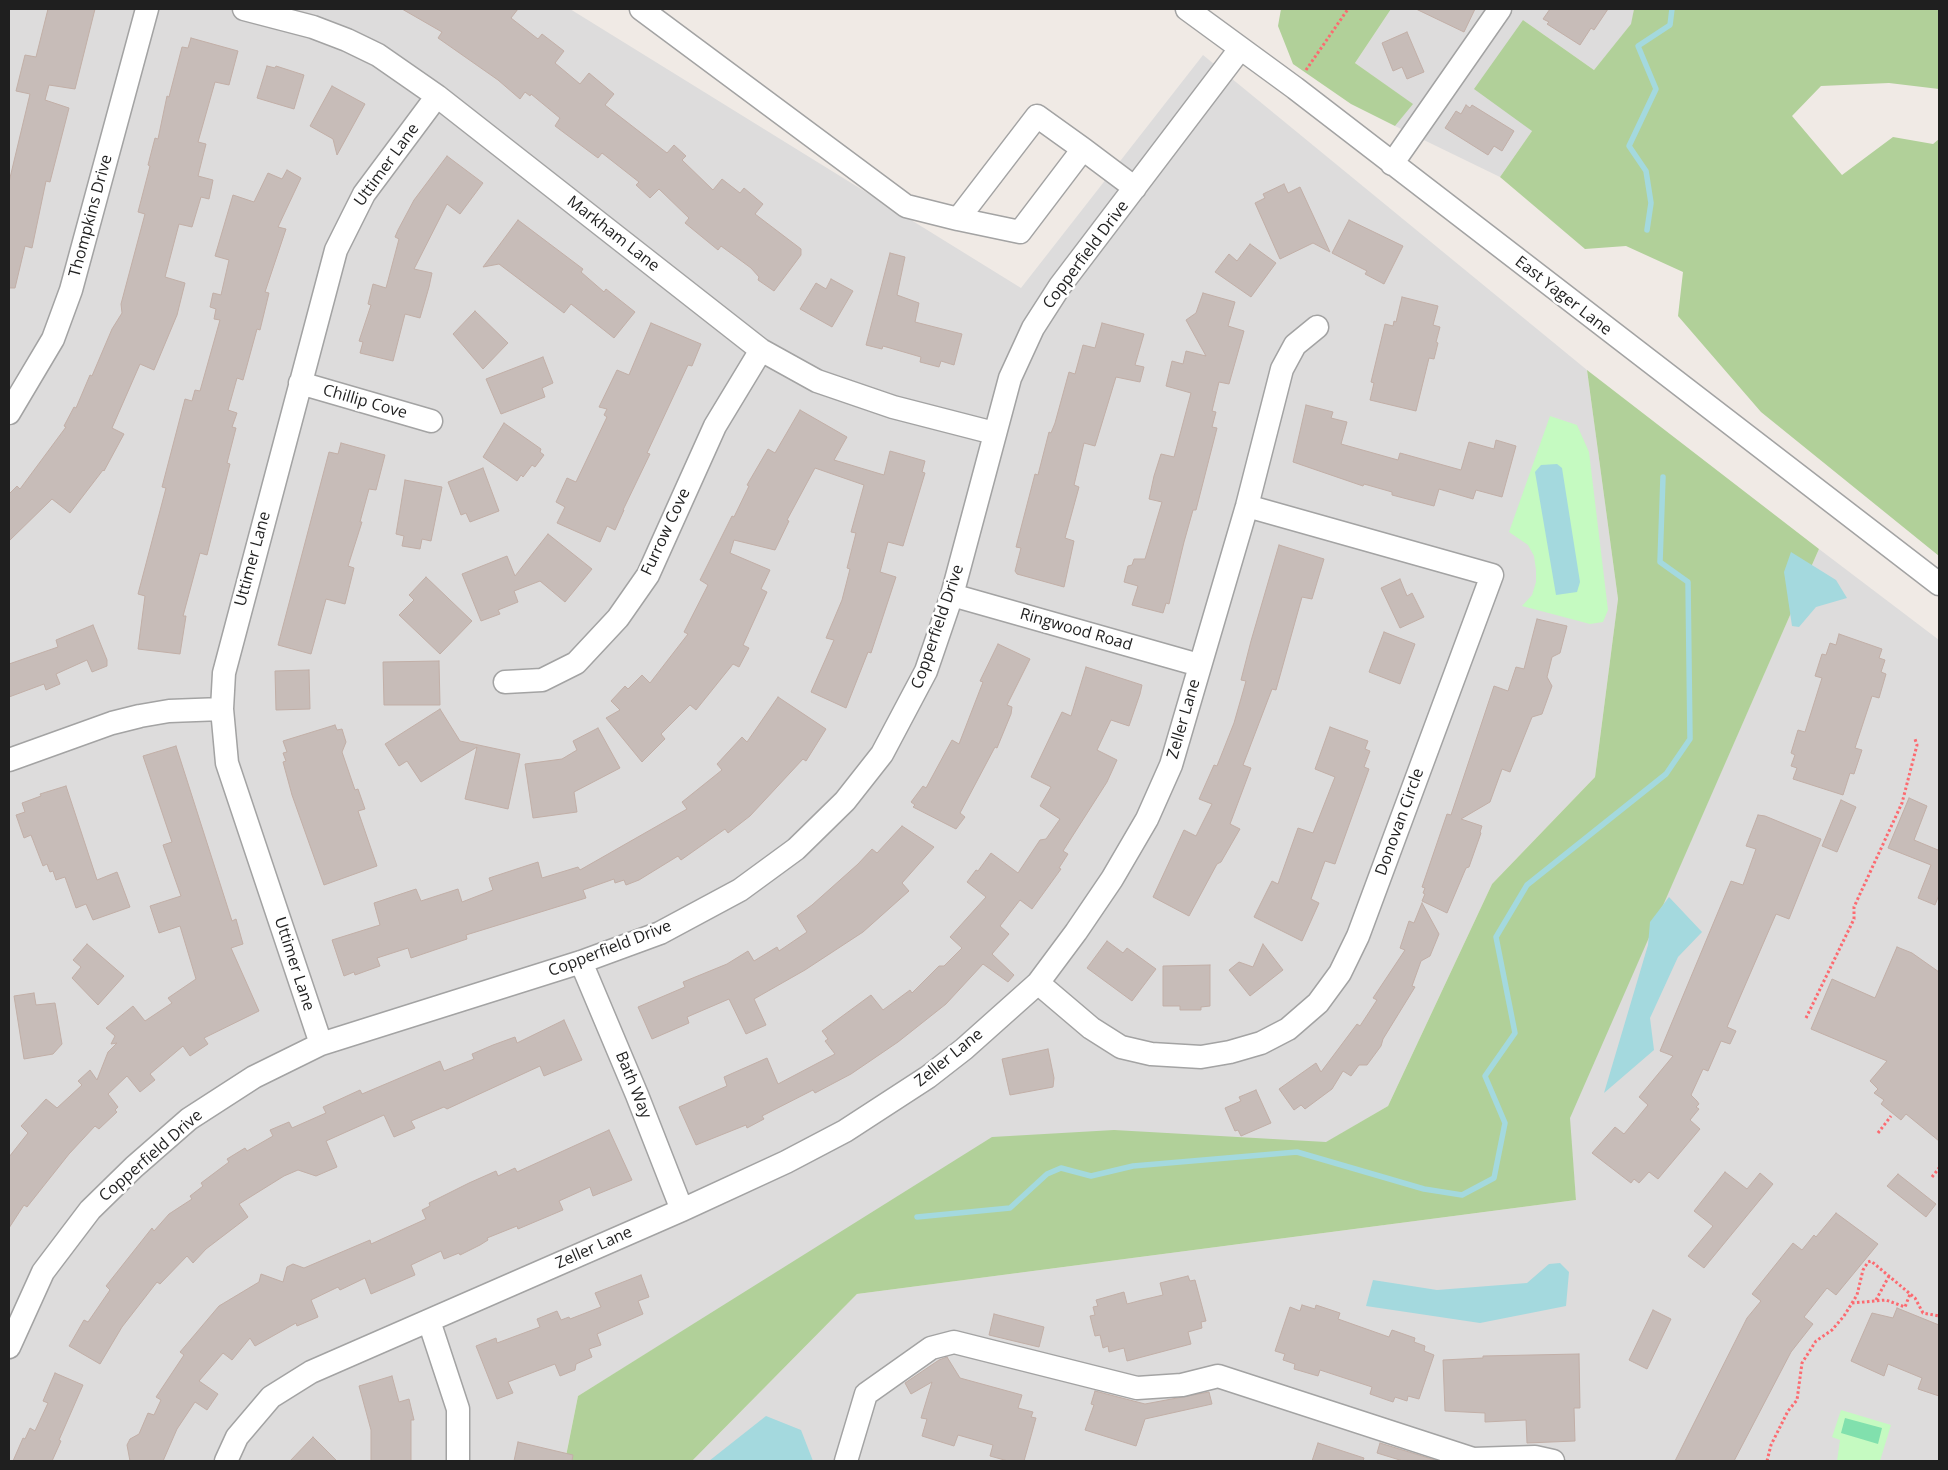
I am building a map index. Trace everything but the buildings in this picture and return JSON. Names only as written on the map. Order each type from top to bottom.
[{"type":"street","name":"Thompkins Drive","points":[[9,413],[53,339],[71,290],[147,9]]},
{"type":"street","name":"Markham Lane","points":[[244,9],[313,27],[378,55],[438,96],[761,350],[817,381],[894,407],[994,433]]},
{"type":"street","name":"East Yager Lane","points":[[1187,9],[1939,584]]},
{"type":"street","points":[[1392,164],[1500,9]]},
{"type":"street","points":[[655,13],[906,206],[1020,232],[1083,149]]},
{"type":"street","name":"Copperfield Drive","points":[[9,1347],[43,1272],[90,1210],[134,1167],[189,1119],[254,1077],[321,1044],[581,962],[660,933],[740,890],[796,849],[845,801],[882,754],[908,709],[926,671],[952,595],[1010,378],[1033,328],[1060,286],[1240,49]]},
{"type":"street","name":"Uttimer Lane","points":[[321,1044],[227,763],[222,709],[224,673],[336,250],[364,194],[438,96]]},
{"type":"street","points":[[958,219],[1036,116],[1135,188]]},
{"type":"street","name":"Zeller Lane","points":[[226,1461],[237,1437],[271,1397],[311,1372],[682,1210],[786,1162],[845,1131],[928,1077],[964,1049],[1038,983],[1107,886],[1147,819],[1171,765],[1248,506],[1282,369],[1295,345],[1317,326]]},
{"type":"street","name":"Furrow Cove","points":[[505,682],[542,680],[576,663],[618,618],[648,575],[715,426],[761,350]]},
{"type":"street","name":"Chillip Cove","points":[[300,383],[430,421]]},
{"type":"street","name":"Donovan Circle","points":[[1038,983],[1092,1028],[1121,1047],[1151,1054],[1202,1057],[1230,1052],[1260,1043],[1288,1029],[1318,1004],[1340,973],[1358,936],[1492,575],[1248,506]]},
{"type":"street","name":"Ringwood Road","points":[[952,595],[1200,665]]},
{"type":"street","points":[[9,760],[140,716],[169,711],[222,709]]},
{"type":"street","name":"Bath Way","points":[[581,962],[637,1095],[682,1210]]},
{"type":"street","points":[[429,1321],[458,1408],[458,1461]]},
{"type":"street","points":[[846,1461],[866,1394],[931,1348],[954,1342],[1137,1388],[1182,1385],[1218,1376],[1473,1460],[1535,1457],[1553,1461]]},
{"type":"path","points":[[1303,74],[1348,9]]},
{"type":"path","points":[[1806,1018],[1854,919],[1854,907],[1902,803],[1917,745],[1915,739]]},
{"type":"path","points":[[1878,1133],[1891,1116]]},
{"type":"path","points":[[1932,1176],[1939,1168]]},
{"type":"path","points":[[1767,1461],[1771,1445],[1788,1411],[1797,1400],[1802,1363],[1816,1341],[1832,1330],[1852,1303],[1857,1295],[1863,1270],[1868,1262],[1871,1260],[1910,1294],[1923,1313],[1939,1316]]},
{"type":"path","points":[[1876,1300],[1889,1276]]},
{"type":"path","points":[[1852,1303],[1886,1300],[1905,1307],[1910,1294]]},
{"type":"shaded area","points":[[9,9],[570,9],[1021,288],[1203,55],[1587,370],[1618,599],[1595,777],[1492,884],[1388,1106],[1327,1142],[688,1328],[578,1396],[565,1461],[9,1461]]},
{"type":"shaded area","points":[[1391,9],[1634,9],[1632,24],[1594,70],[1523,20],[1532,131],[1500,177],[1395,126],[1412,104],[1355,63]]},
{"type":"shaded area","points":[[1819,549],[1939,640],[1939,1461],[692,1461],[857,1294],[1576,1200],[1569,1118]]},
{"type":"green space","points":[[1281,9],[1391,9],[1355,63],[1413,104],[1395,126],[1351,104],[1293,64],[1278,26]]},
{"type":"green space","points":[[1634,9],[1939,9],[1939,89],[1889,83],[1821,86],[1792,116],[1842,175],[1893,137],[1933,144],[1939,139],[1939,556],[1761,412],[1678,316],[1683,272],[1626,246],[1585,249],[1500,177],[1532,131],[1474,89],[1523,20],[1594,70],[1631,24]]},
{"type":"green space","points":[[1587,370],[1819,549],[1570,1118],[1576,1200],[857,1294],[692,1461],[565,1461],[578,1396],[992,1137],[1114,1130],[1326,1142],[1388,1106],[1492,884],[1595,777],[1618,599]]},
{"type":"green space","points":[[1550,416],[1577,425],[1589,452],[1608,610],[1603,622],[1590,624],[1522,606],[1532,595],[1536,582],[1534,556],[1528,545],[1509,532]]},
{"type":"green space","points":[[1841,1410],[1891,1425],[1880,1461],[1837,1461],[1840,1440],[1832,1437]]},
{"type":"green space","points":[[1845,1418],[1882,1428],[1878,1444],[1841,1433]]},
{"type":"water","points":[[1557,464],[1562,468],[1580,582],[1577,592],[1556,595],[1535,472],[1541,465]]},
{"type":"water","points":[[1791,552],[1836,580],[1847,598],[1816,607],[1799,627],[1792,626],[1784,572]]},
{"type":"water","points":[[1669,897],[1702,932],[1678,957],[1650,1018],[1654,1050],[1604,1093],[1648,945],[1650,922]]},
{"type":"water","points":[[1560,1263],[1569,1272],[1566,1306],[1480,1323],[1366,1306],[1373,1280],[1437,1290],[1527,1283],[1549,1264]]},
{"type":"water","points":[[766,1416],[801,1430],[813,1461],[709,1461]]},
{"type":"waterway","points":[[1647,230],[1651,203],[1646,171],[1629,146],[1656,89],[1638,46],[1670,25],[1672,9]]},
{"type":"waterway","points":[[917,1217],[1010,1208],[1047,1174],[1061,1168],[1091,1176],[1133,1166],[1297,1152],[1424,1189],[1462,1195],[1494,1178],[1505,1123],[1485,1076],[1515,1033],[1496,937],[1527,885],[1666,774],[1690,739],[1688,582],[1660,562],[1663,477]]}]
